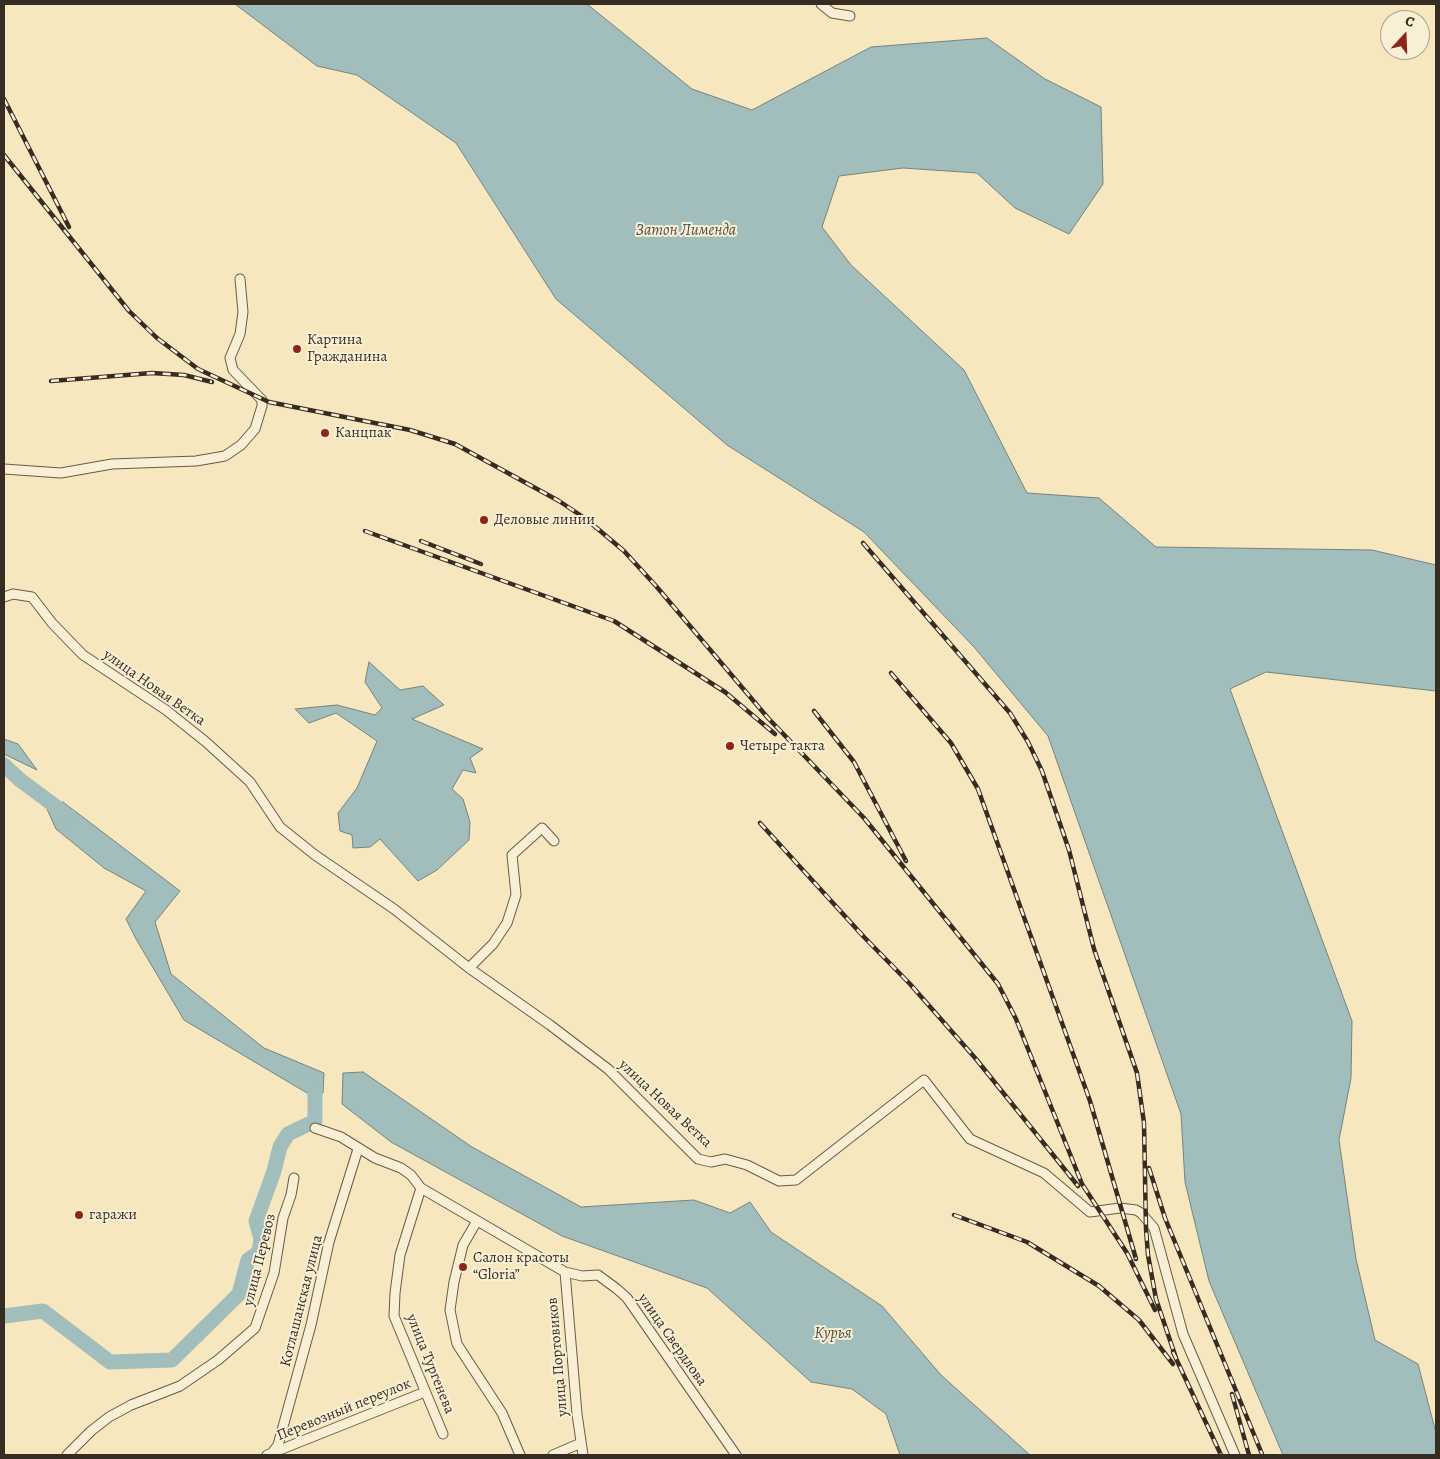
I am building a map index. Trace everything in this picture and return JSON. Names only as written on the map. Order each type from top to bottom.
[{"type":"street","points":[[820,4],[832,13],[850,16]]},
{"type":"street","points":[[4,469],[61,473],[112,464],[196,461],[225,456],[241,445],[256,429],[262,400],[233,370],[230,358],[240,334],[243,312],[240,280]]},
{"type":"street","name":"улица Новая Ветка","points":[[4,597],[13,594],[32,597],[52,623],[82,655],[166,710],[206,742],[250,782],[280,827],[315,855],[394,909],[468,968],[550,1025],[608,1069],[698,1159],[711,1162],[725,1159],[746,1165],[779,1181],[796,1180],[924,1080],[970,1139],[1044,1173],[1090,1212],[1110,1208],[1136,1210],[1150,1222],[1184,1334],[1235,1455]]},
{"type":"street","points":[[468,968],[493,944],[508,923],[516,895],[512,855],[542,828],[554,841]]},
{"type":"street","points":[[316,1128],[341,1137],[358,1149],[401,1168],[411,1174],[421,1188],[564,1272]]},
{"type":"street","name":"Котлашанская улица","points":[[269,1454],[278,1445],[285,1422],[311,1325],[329,1242],[358,1149]]},
{"type":"street","name":"улица Перевоз","points":[[67,1455],[91,1431],[109,1417],[131,1405],[180,1386],[218,1360],[255,1328],[274,1273],[283,1218],[292,1195],[294,1178]]},
{"type":"street","name":"улица Тургенева","points":[[421,1188],[400,1255],[394,1316],[443,1434]]},
{"type":"street","points":[[477,1221],[463,1245],[454,1282],[450,1310],[457,1344],[502,1413],[520,1455]]},
{"type":"street","name":"улица Портовиков","points":[[564,1272],[583,1455]]},
{"type":"street","name":"улица Свердлова","points":[[564,1272],[582,1276],[598,1275],[627,1298],[736,1455]]},
{"type":"street","name":"Перевозный переулок","points":[[269,1454],[425,1392]]},
{"type":"street","points":[[554,1455],[581,1443]]},
{"type":"water","name":"Затон Лименда","points":[[235,4],[587,4],[692,89],[752,110],[871,47],[987,38],[1045,79],[1101,107],[1103,184],[1069,234],[1015,208],[977,173],[903,168],[839,176],[822,227],[851,265],[964,370],[1027,493],[1099,498],[1156,547],[1372,550],[1436,565],[1436,691],[1266,672],[1230,689],[1352,1021],[1351,1078],[1339,1140],[1356,1259],[1375,1340],[1418,1364],[1436,1433],[1436,1455],[1283,1455],[1209,1281],[1185,1182],[1181,1114],[1048,736],[974,647],[864,532],[727,445],[556,299],[456,143],[357,75],[317,66]]},
{"type":"water","points":[[369,662],[400,690],[423,686],[444,705],[412,719],[483,749],[470,758],[476,773],[463,770],[452,789],[463,799],[470,822],[469,840],[437,870],[418,881],[380,839],[370,847],[353,848],[352,835],[340,831],[338,813],[357,788],[377,741],[336,713],[309,723],[295,709],[337,705],[375,715],[382,708],[365,682]]},
{"type":"water","points":[[4,739],[18,744],[37,770],[4,754]]},
{"type":"water","points":[[63,802],[180,891],[155,922],[171,974],[264,1048],[324,1073],[323,1093],[307,1093],[184,1020],[126,919],[146,891],[104,868],[56,829],[47,809]]},
{"type":"water","name":"Курья","points":[[363,1072],[472,1147],[581,1207],[694,1200],[730,1213],[750,1202],[771,1232],[882,1306],[941,1375],[1030,1455],[900,1455],[886,1414],[852,1389],[811,1382],[707,1288],[562,1236],[391,1142],[342,1104],[343,1073]]},
{"type":"waterway","points":[[4,765],[20,780],[70,817]]},
{"type":"waterway","points":[[4,1316],[43,1311],[110,1362],[172,1360],[239,1294],[248,1260],[259,1252],[261,1239],[256,1221],[274,1171],[280,1147],[288,1134],[315,1121],[315,1087],[303,1080]]},
{"type":"railway","points":[[4,99],[69,227]]},
{"type":"railway","points":[[4,155],[129,311],[157,338],[198,369],[269,402],[410,430],[455,444],[559,501],[586,519],[624,551],[768,718],[864,818],[998,984],[1016,1019],[1082,1184],[1127,1253],[1155,1310]]},
{"type":"railway","points":[[51,381],[152,373],[184,375],[212,382]]},
{"type":"railway","points":[[365,531],[614,621],[725,692],[775,734]]},
{"type":"railway","points":[[421,541],[481,564]]},
{"type":"railway","points":[[863,543],[1010,713],[1028,742],[1042,771],[1069,850],[1094,949],[1137,1073],[1144,1123],[1148,1255],[1156,1299],[1176,1358]]},
{"type":"railway","points":[[891,673],[951,743],[978,789],[1090,1101],[1136,1259]]},
{"type":"railway","points":[[814,711],[854,762],[906,861]]},
{"type":"railway","points":[[760,823],[864,937],[910,984],[976,1059],[1078,1186]]},
{"type":"railway","points":[[1149,1168],[1165,1218],[1262,1454]]},
{"type":"railway","points":[[954,1215],[1027,1242],[1099,1286],[1139,1320],[1173,1364]]},
{"type":"railway","points":[[1173,1352],[1221,1455]]},
{"type":"railway","points":[[1232,1394],[1249,1455]]},
{"type":"place","name":"Картина Гражданина","points":[[297,349]]},
{"type":"place","name":"Канцпак","points":[[325,433]]},
{"type":"place","name":"Деловые линии","points":[[484,520]]},
{"type":"place","name":"Четыре такта","points":[[730,746]]},
{"type":"place","name":"гаражи","points":[[79,1215]]},
{"type":"place","name":"Салон красоты “Gloria”","points":[[463,1267]]}]
